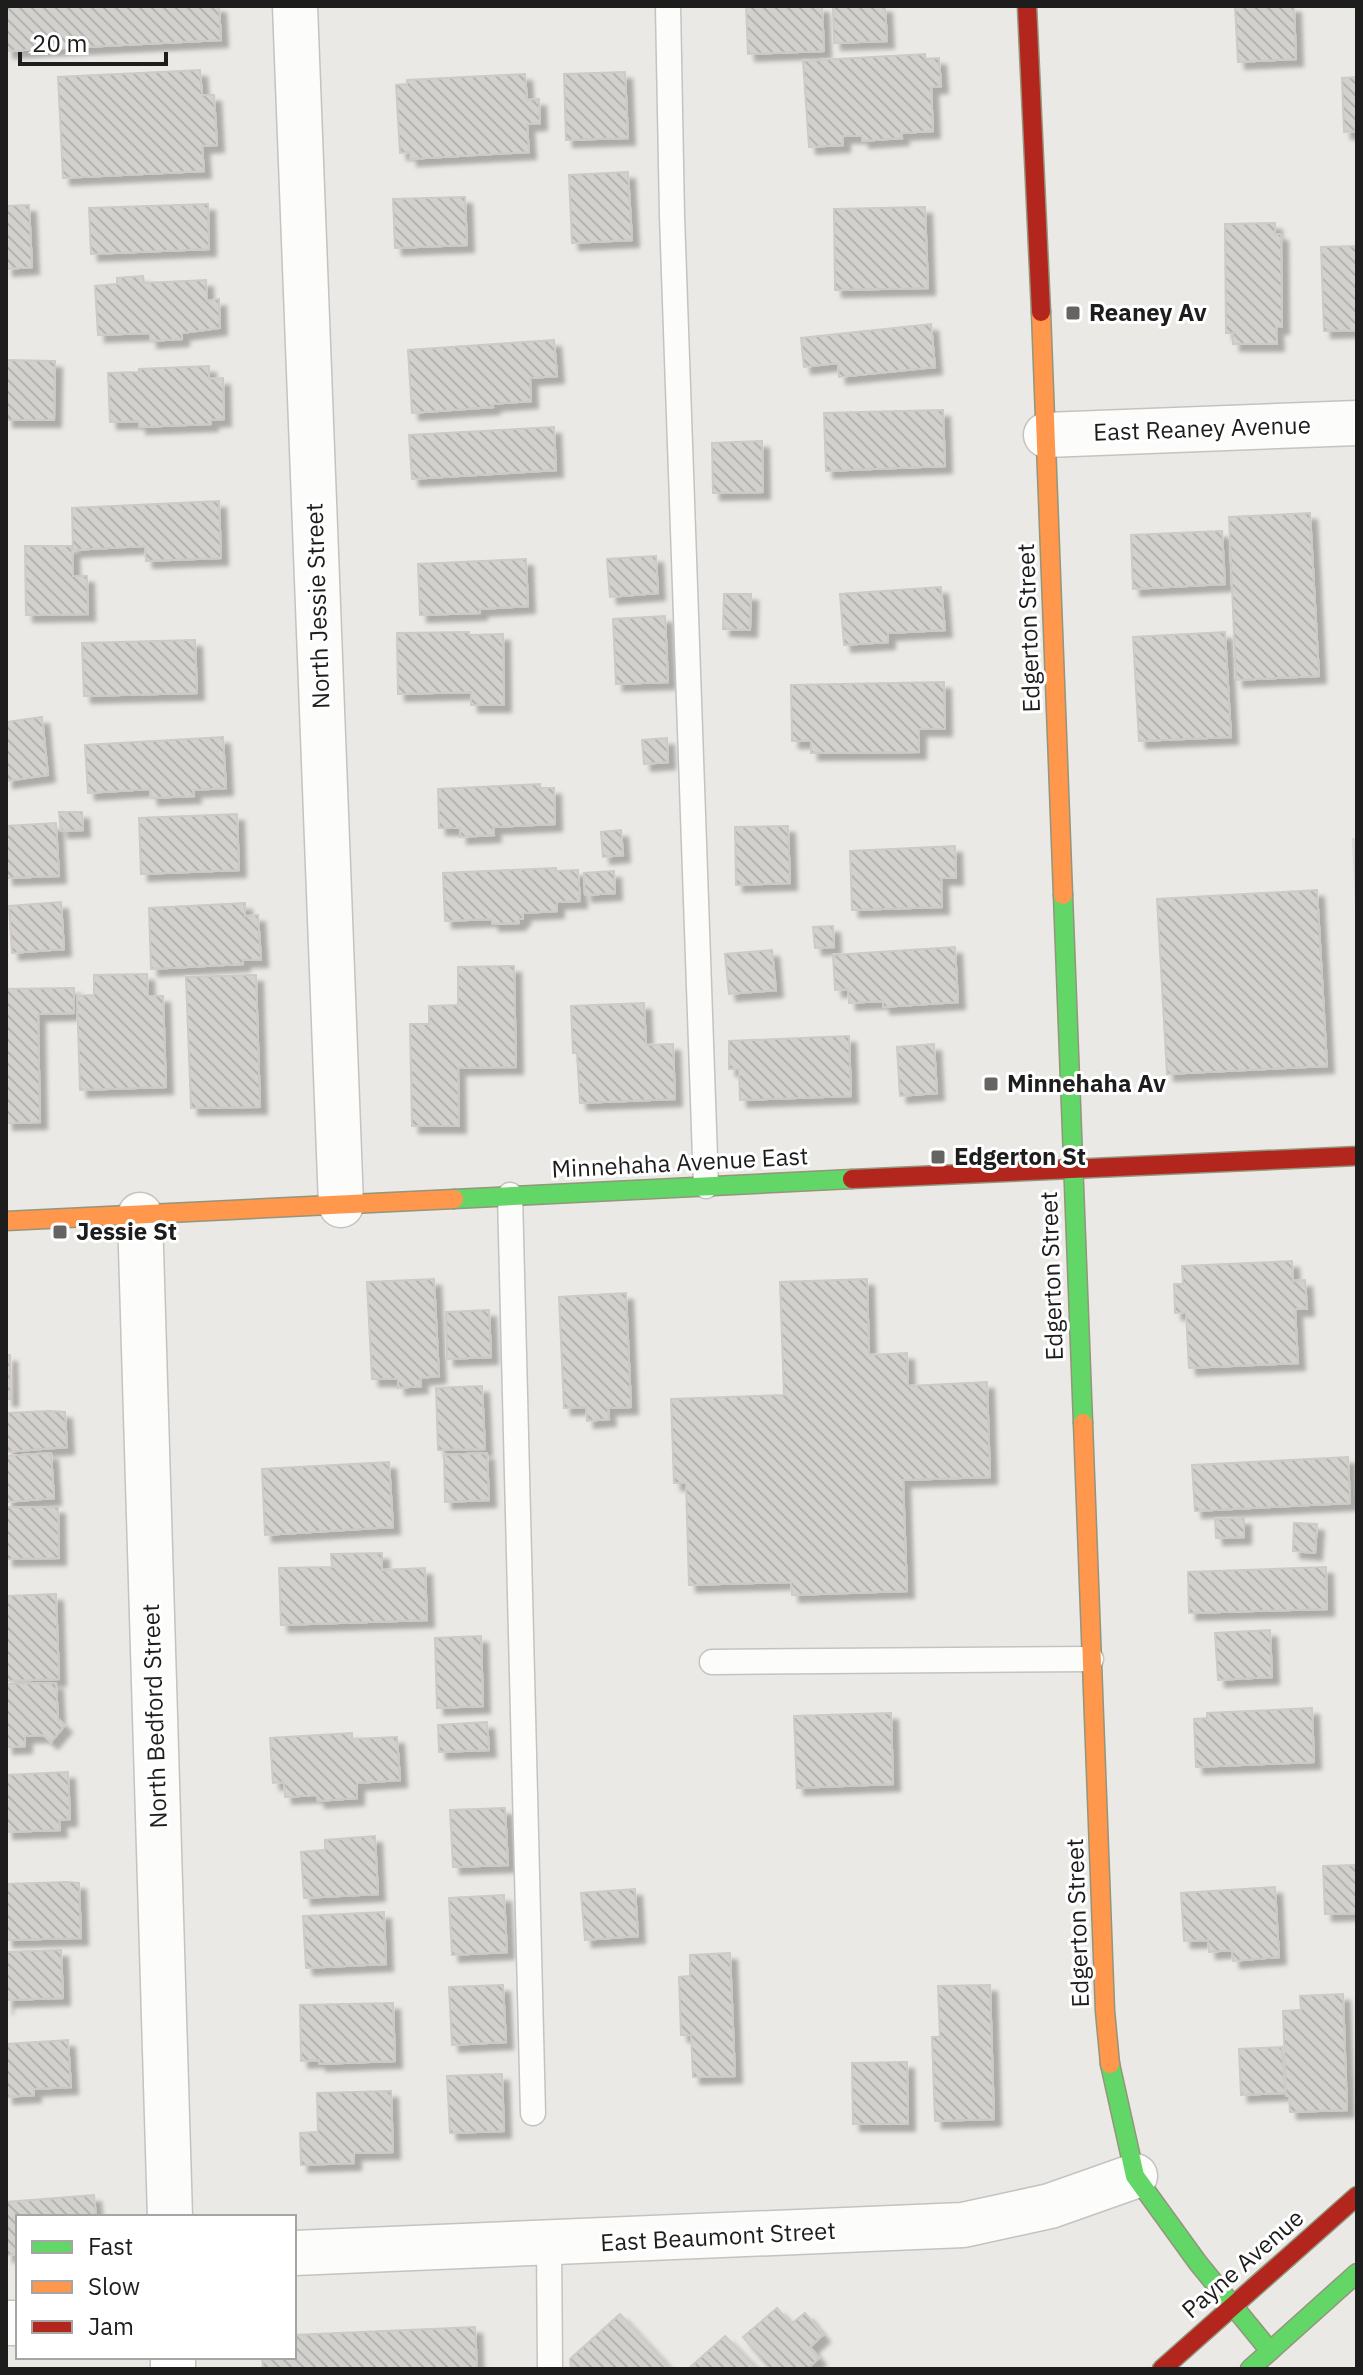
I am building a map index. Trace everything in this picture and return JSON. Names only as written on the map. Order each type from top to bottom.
[{"type":"street","name":"North Jessie Street","points":[[295,6],[341,1205]]},
{"type":"street","name":"Edgerton Street","points":[[1027,6],[1105,2011],[1111,2069],[1135,2176],[1231,2306],[1270,2351]]},
{"type":"street","name":"East Reaney Avenue","points":[[1046,435],[1357,423]]},
{"type":"street","name":"Minnehaha Avenue East","points":[[6,1221],[1357,1156]]},
{"type":"street","name":"North Bedford Street","points":[[140,1215],[170,2215]]},
{"type":"street","name":"East Beaumont Street","points":[[296,2253],[963,2225],[1050,2206],[1135,2176]]},
{"type":"street","name":"Payne Avenue","points":[[1162,2369],[1357,2196]]},
{"type":"street","points":[[1250,2369],[1357,2273]]},
{"type":"lane","points":[[668,6],[672,216],[706,1186]]},
{"type":"lane","points":[[510,1195],[533,2113]]},
{"type":"lane","points":[[712,1662],[1091,1659]]},
{"type":"lane","points":[[549,2244],[550,2369]]},
{"type":"shaded area","points":[[1352,838],[1357,838],[1357,957]]},
{"type":"building","points":[[6,6],[219,6],[221,40],[6,51]]},
{"type":"building","points":[[746,6],[822,6],[824,51],[748,54]]},
{"type":"building","points":[[833,6],[885,6],[887,41],[834,43]]},
{"type":"building","points":[[1235,6],[1294,6],[1296,59],[1238,62]]},
{"type":"building","points":[[925,54],[925,59],[939,58],[941,86],[931,87],[933,131],[901,133],[902,138],[862,141],[862,136],[843,136],[843,145],[809,147],[803,61]]},
{"type":"building","points":[[200,70],[202,95],[214,95],[217,145],[202,146],[204,171],[63,178],[58,77]]},
{"type":"building","points":[[625,72],[628,138],[566,140],[564,74]]},
{"type":"building","points":[[525,74],[527,100],[539,99],[540,123],[527,124],[529,152],[410,159],[410,152],[400,153],[396,85],[407,84],[407,80]]},
{"type":"building","points":[[1357,77],[1357,131],[1344,132],[1342,78]]},
{"type":"building","points":[[628,172],[632,240],[572,243],[569,175]]},
{"type":"building","points":[[465,197],[467,245],[395,248],[393,199]]},
{"type":"building","points":[[208,204],[209,249],[91,254],[89,208]]},
{"type":"building","points":[[29,205],[32,267],[6,269],[6,206]]},
{"type":"building","points":[[925,207],[928,288],[835,290],[834,209]]},
{"type":"building","points":[[1275,223],[1275,234],[1281,234],[1282,327],[1276,327],[1277,344],[1233,344],[1233,333],[1226,333],[1225,224]]},
{"type":"building","points":[[1357,246],[1357,330],[1324,331],[1321,247]]},
{"type":"building","points":[[143,276],[144,283],[206,280],[207,301],[219,299],[220,328],[182,333],[182,339],[150,341],[150,333],[98,335],[95,286],[117,284],[117,278]]},
{"type":"building","points":[[931,324],[935,367],[839,377],[838,363],[804,367],[801,338]]},
{"type":"building","points":[[554,340],[557,376],[530,378],[531,401],[412,413],[408,350]]},
{"type":"building","points":[[6,360],[55,361],[54,420],[6,420]]},
{"type":"building","points":[[209,366],[209,379],[223,378],[224,419],[211,420],[211,424],[139,427],[139,421],[110,422],[108,373]]},
{"type":"building","points":[[943,410],[945,466],[826,471],[824,413]]},
{"type":"building","points":[[554,427],[556,470],[412,479],[409,435]]},
{"type":"building","points":[[762,441],[763,492],[713,493],[712,443]]},
{"type":"building","points":[[219,501],[221,558],[146,561],[145,546],[73,550],[72,508]]},
{"type":"building","points":[[1310,513],[1319,676],[1236,680],[1229,517]]},
{"type":"building","points":[[1222,531],[1225,584],[1133,589],[1131,535]]},
{"type":"building","points":[[25,546],[72,546],[73,576],[87,576],[88,614],[26,615]]},
{"type":"building","points":[[656,556],[658,593],[610,597],[607,559]]},
{"type":"building","points":[[526,559],[528,606],[480,609],[480,613],[420,615],[418,564]]},
{"type":"building","points":[[941,587],[945,630],[888,633],[888,642],[844,645],[840,594]]},
{"type":"building","points":[[724,594],[751,594],[750,630],[723,629]]},
{"type":"building","points":[[665,616],[668,682],[616,684],[613,619]]},
{"type":"building","points":[[469,632],[469,635],[503,634],[504,705],[471,705],[471,692],[398,694],[397,633]]},
{"type":"building","points":[[1225,632],[1231,737],[1139,741],[1133,637]]},
{"type":"building","points":[[195,640],[197,693],[84,696],[82,643]]},
{"type":"building","points":[[944,682],[945,729],[919,729],[919,752],[811,753],[811,741],[792,741],[791,685]]},
{"type":"building","points":[[42,717],[48,775],[6,781],[6,722]]},
{"type":"building","points":[[223,737],[226,788],[193,790],[194,796],[151,798],[150,789],[88,793],[85,745]]},
{"type":"building","points":[[667,738],[668,762],[644,764],[642,740]]},
{"type":"building","points":[[540,784],[540,788],[554,788],[555,824],[493,827],[494,835],[460,837],[460,828],[439,828],[438,789]]},
{"type":"building","points":[[59,812],[82,812],[83,830],[61,831]]},
{"type":"building","points":[[237,814],[239,870],[141,874],[139,818]]},
{"type":"building","points":[[56,823],[59,876],[6,878],[6,826]]},
{"type":"building","points":[[788,826],[790,883],[736,885],[735,827]]},
{"type":"building","points":[[621,830],[623,855],[603,857],[601,832]]},
{"type":"building","points":[[955,846],[956,878],[941,878],[942,907],[852,910],[850,851]]},
{"type":"building","points":[[556,868],[556,871],[578,870],[580,901],[557,902],[557,911],[523,913],[519,923],[492,924],[492,919],[445,921],[443,873]]},
{"type":"building","points":[[614,871],[615,893],[585,895],[584,873]]},
{"type":"building","points":[[1317,890],[1327,1066],[1167,1074],[1157,899]]},
{"type":"building","points":[[61,902],[64,949],[12,953],[9,906]]},
{"type":"building","points":[[245,903],[245,916],[258,915],[261,960],[243,960],[243,964],[151,969],[149,908]]},
{"type":"building","points":[[833,926],[834,947],[815,948],[813,927]]},
{"type":"building","points":[[955,947],[958,1002],[883,1007],[883,1001],[849,1003],[848,989],[835,990],[833,955]]},
{"type":"building","points":[[772,950],[776,990],[729,994],[725,954]]},
{"type":"building","points":[[514,966],[516,1067],[458,1068],[459,1126],[412,1126],[410,1024],[429,1024],[429,1006],[458,1005],[458,967]]},
{"type":"building","points":[[147,974],[148,996],[163,996],[166,1087],[80,1090],[77,996],[94,995],[94,975]]},
{"type":"building","points":[[256,975],[260,1107],[191,1108],[186,977]]},
{"type":"building","points":[[74,988],[74,1013],[38,1014],[40,1122],[6,1123],[6,989]]},
{"type":"building","points":[[644,1003],[646,1045],[673,1044],[675,1099],[580,1103],[571,1006]]},
{"type":"building","points":[[849,1036],[851,1096],[740,1100],[739,1069],[729,1069],[729,1041]]},
{"type":"building","points":[[934,1044],[937,1093],[900,1096],[897,1047]]},
{"type":"building","points":[[1292,1261],[1293,1281],[1305,1280],[1307,1309],[1295,1309],[1298,1363],[1189,1368],[1186,1312],[1175,1313],[1174,1284],[1183,1284],[1182,1266]]},
{"type":"building","points":[[434,1279],[439,1376],[420,1378],[421,1386],[398,1388],[398,1379],[372,1379],[367,1282]]},
{"type":"building","points":[[867,1279],[869,1355],[907,1353],[908,1386],[987,1382],[990,1477],[903,1480],[907,1591],[792,1595],[791,1582],[689,1585],[686,1483],[674,1483],[671,1399],[784,1395],[780,1282]]},
{"type":"building","points":[[626,1293],[631,1407],[608,1408],[609,1419],[587,1421],[586,1407],[564,1408],[559,1297]]},
{"type":"building","points":[[489,1310],[491,1357],[447,1359],[446,1312]]},
{"type":"building","points":[[6,1355],[10,1355],[11,1399],[6,1399]]},
{"type":"building","points":[[482,1386],[485,1449],[438,1450],[436,1388]]},
{"type":"building","points":[[65,1412],[67,1447],[6,1452],[6,1413]]},
{"type":"building","points":[[51,1453],[54,1498],[6,1502],[6,1456]]},
{"type":"building","points":[[487,1453],[489,1500],[445,1502],[444,1455]]},
{"type":"building","points":[[1348,1457],[1350,1503],[1195,1511],[1192,1465]]},
{"type":"building","points":[[389,1462],[393,1527],[265,1535],[262,1469]]},
{"type":"building","points":[[6,1507],[58,1507],[59,1558],[6,1559]]},
{"type":"building","points":[[1244,1518],[1244,1537],[1216,1538],[1215,1519]]},
{"type":"building","points":[[1294,1523],[1317,1524],[1315,1553],[1293,1551]]},
{"type":"building","points":[[382,1553],[382,1570],[425,1568],[427,1620],[281,1625],[279,1568],[332,1567],[331,1554]]},
{"type":"building","points":[[1326,1567],[1327,1609],[1189,1613],[1188,1572]]},
{"type":"building","points":[[56,1594],[59,1679],[6,1681],[6,1596]]},
{"type":"building","points":[[1270,1630],[1272,1677],[1218,1680],[1215,1633]]},
{"type":"building","points":[[481,1636],[483,1706],[437,1708],[435,1638]]},
{"type":"building","points":[[56,1683],[58,1719],[65,1725],[51,1742],[43,1735],[25,1736],[25,1746],[6,1747],[6,1684]]},
{"type":"building","points":[[1312,1708],[1314,1762],[1196,1767],[1194,1719],[1207,1718],[1207,1713]]},
{"type":"building","points":[[891,1713],[893,1784],[797,1788],[794,1716]]},
{"type":"building","points":[[487,1722],[489,1750],[439,1752],[438,1725]]},
{"type":"building","points":[[352,1733],[352,1739],[397,1737],[400,1780],[357,1783],[357,1798],[318,1801],[317,1795],[285,1797],[284,1782],[273,1783],[270,1738]]},
{"type":"building","points":[[68,1772],[70,1819],[59,1820],[60,1830],[6,1832],[6,1775]]},
{"type":"building","points":[[505,1808],[508,1865],[453,1867],[450,1810]]},
{"type":"building","points":[[375,1836],[378,1894],[304,1898],[301,1852],[325,1850],[325,1840]]},
{"type":"building","points":[[1357,1865],[1357,1913],[1325,1914],[1323,1866]]},
{"type":"building","points":[[79,1883],[81,1938],[6,1940],[6,1884]]},
{"type":"building","points":[[1275,1887],[1279,1957],[1233,1961],[1232,1950],[1209,1952],[1208,1940],[1184,1941],[1181,1893]]},
{"type":"building","points":[[635,1889],[638,1936],[585,1940],[581,1893]]},
{"type":"building","points":[[504,1895],[507,1952],[452,1955],[449,1898]]},
{"type":"building","points":[[384,1912],[386,1964],[306,1968],[303,1916]]},
{"type":"building","points":[[61,1950],[63,1998],[6,2000],[6,1952]]},
{"type":"building","points":[[730,1953],[735,2076],[693,2077],[691,2035],[681,2035],[679,1977],[690,1976],[690,1955]]},
{"type":"building","points":[[503,1985],[506,2042],[452,2045],[449,1987]]},
{"type":"building","points":[[990,1985],[994,2119],[935,2121],[932,2037],[940,2037],[938,1986]]},
{"type":"building","points":[[1343,1994],[1347,2110],[1290,2112],[1289,2096],[1286,2096],[1283,2011],[1301,2010],[1300,1996]]},
{"type":"building","points":[[393,2003],[395,2061],[319,2064],[319,2060],[301,2061],[300,2005]]},
{"type":"building","points":[[68,2040],[71,2087],[34,2089],[34,2095],[6,2097],[6,2044]]},
{"type":"building","points":[[1282,2047],[1285,2093],[1241,2095],[1239,2049]]},
{"type":"building","points":[[907,2062],[908,2124],[853,2124],[852,2063]]},
{"type":"building","points":[[502,2074],[504,2131],[450,2133],[447,2076]]},
{"type":"building","points":[[391,2091],[393,2152],[354,2153],[354,2163],[301,2165],[300,2133],[318,2132],[317,2093]]},
{"type":"building","points":[[94,2195],[96,2215],[16,2215],[16,2254],[6,2255],[6,2202]]},
{"type":"building","points":[[777,2308],[791,2324],[805,2313],[823,2335],[810,2347],[819,2358],[807,2369],[770,2369],[743,2337]]},
{"type":"building","points":[[620,2314],[671,2369],[571,2369],[570,2359]]},
{"type":"building","points":[[475,2327],[477,2369],[263,2369],[262,2359],[296,2359],[296,2335]]},
{"type":"building","points":[[725,2336],[758,2369],[688,2369]]},
{"type":"traffic: fast","points":[[1063,895],[1083,1423]]},
{"type":"traffic: fast","points":[[454,1199],[852,1179]]},
{"type":"traffic: fast","points":[[1110,2064],[1135,2176],[1198,2263],[1270,2351]]},
{"type":"traffic: fast","points":[[1250,2369],[1357,2273]]},
{"type":"traffic: slow","points":[[1041,312],[1063,895]]},
{"type":"traffic: slow","points":[[6,1221],[454,1199]]},
{"type":"traffic: slow","points":[[1083,1423],[1105,2011],[1110,2064]]},
{"type":"traffic: jam","points":[[1027,6],[1041,312]]},
{"type":"traffic: jam","points":[[852,1179],[1357,1156]]},
{"type":"traffic: jam","points":[[1162,2369],[1357,2196]]},
{"type":"place","name":"Reaney Av","points":[[1073,313]]},
{"type":"place","name":"Minnehaha Av","points":[[991,1084]]},
{"type":"place","name":"Edgerton St","points":[[938,1157]]},
{"type":"place","name":"Jessie St","points":[[60,1232]]}]
